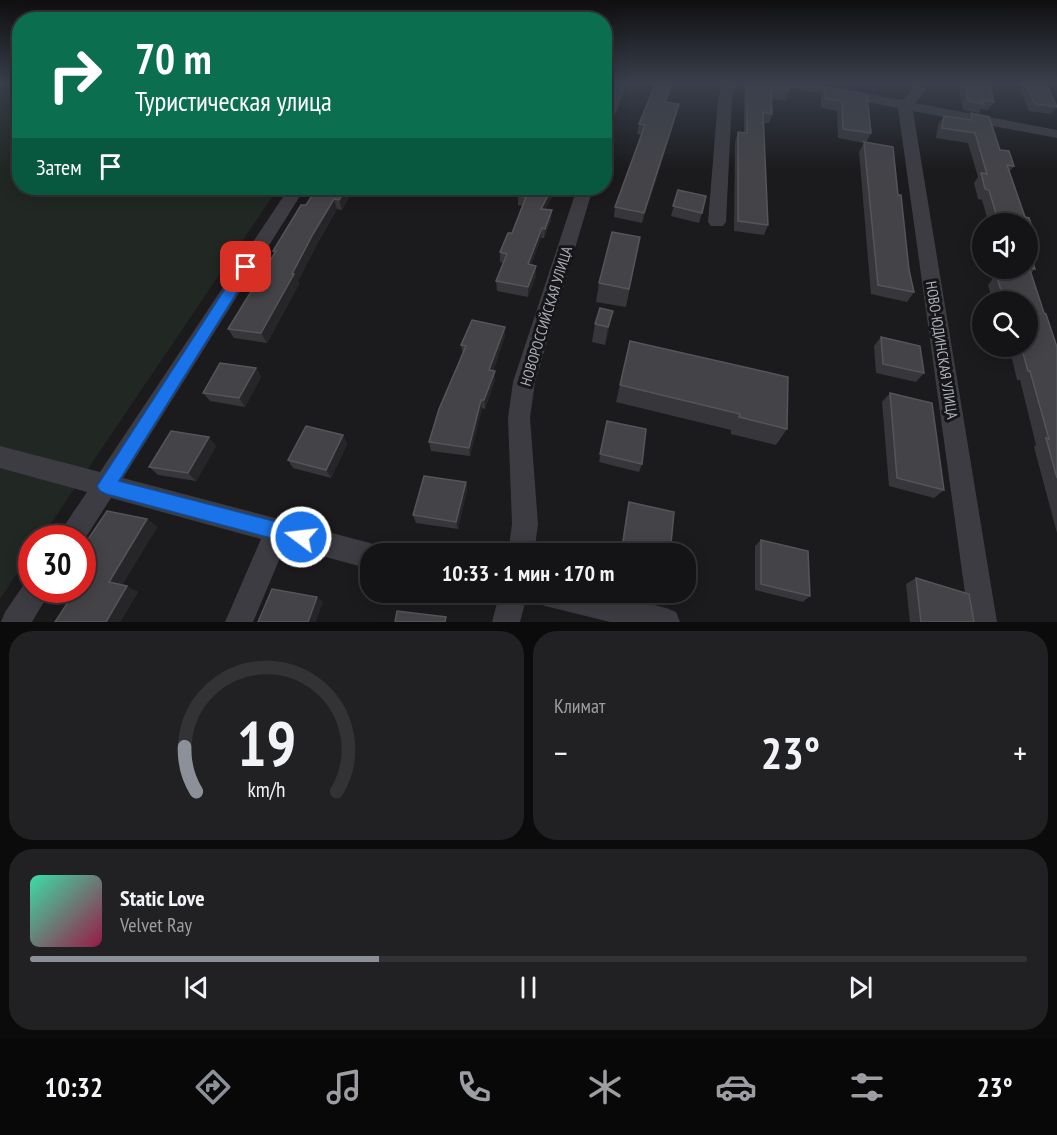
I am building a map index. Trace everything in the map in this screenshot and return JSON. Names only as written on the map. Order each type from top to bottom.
[{"type":"street","points":[[717,222],[724,112]]},
{"type":"street","name":"НОВО-ЮДИНСКАЯ УЛИЦА","points":[[906,112],[983,622]]},
{"type":"street","points":[[938,112],[1057,134]]},
{"type":"street","points":[[80,525],[293,195]]},
{"type":"street","name":"НОВОРОССИЙСКАЯ УЛИЦА","points":[[522,543],[525,524],[519,418],[524,382],[583,195]]},
{"type":"street","points":[[0,457],[360,553]]},
{"type":"street","points":[[239,622],[278,531]]},
{"type":"street","points":[[15,622],[28,603]]},
{"type":"street","points":[[506,622],[511,603]]},
{"type":"street","points":[[589,603],[666,622]]},
{"type":"shaded area","points":[[0,112],[12,112],[12,195],[273,195],[50,525],[18,525],[18,572],[0,599]]},
{"type":"building","points":[[644,112],[676,112],[644,213],[615,207],[645,125],[639,124]]},
{"type":"building","points":[[747,112],[763,112],[768,225],[738,221],[738,132],[747,133]]},
{"type":"building","points":[[842,112],[869,112],[871,133],[843,129]]},
{"type":"building","points":[[971,113],[989,117],[1000,150],[1009,151],[1014,166],[1007,165],[1024,213],[996,213],[989,190],[985,189],[981,173],[987,174],[975,133],[942,128],[944,116],[972,120]]},
{"type":"building","points":[[864,142],[893,147],[898,195],[901,195],[909,270],[914,292],[878,285]]},
{"type":"building","points":[[678,190],[706,196],[702,213],[673,206]]},
{"type":"building","points":[[312,195],[342,195],[339,200],[334,199],[313,234],[261,333],[228,329],[301,205],[306,205]]},
{"type":"building","points":[[548,195],[541,209],[552,210],[545,229],[542,228],[528,264],[536,266],[528,287],[496,281],[507,254],[500,252],[508,233],[512,233],[526,197],[518,196]]},
{"type":"building","points":[[612,232],[640,237],[629,289],[599,283]]},
{"type":"building","points":[[997,279],[1033,279],[1037,291],[1001,291]]},
{"type":"building","points":[[1038,295],[1057,347],[1057,478],[1046,438],[1049,439],[1030,371],[1028,371],[1024,357],[1038,357]]},
{"type":"building","points":[[600,308],[613,311],[608,327],[595,324]]},
{"type":"building","points":[[472,320],[505,327],[489,370],[495,371],[484,400],[481,400],[469,448],[429,442],[439,409],[466,346],[461,345]]},
{"type":"building","points":[[881,337],[920,346],[924,373],[883,364]]},
{"type":"building","points":[[630,341],[788,377],[787,429],[739,417],[740,414],[620,385]]},
{"type":"building","points":[[220,363],[256,368],[239,398],[203,393]]},
{"type":"building","points":[[890,393],[932,403],[944,490],[897,478]]},
{"type":"building","points":[[607,421],[646,429],[642,464],[600,454]]},
{"type":"building","points":[[306,426],[343,435],[326,470],[288,460]]},
{"type":"building","points":[[171,431],[209,437],[188,473],[149,467]]},
{"type":"building","points":[[424,476],[466,482],[456,522],[413,515]]},
{"type":"building","points":[[629,502],[674,512],[671,543],[623,542]]},
{"type":"building","points":[[107,511],[147,519],[109,582],[127,586],[106,622],[55,622],[67,603],[96,603],[96,527]]},
{"type":"building","points":[[761,540],[808,551],[810,596],[761,584]]},
{"type":"building","points":[[916,578],[969,594],[974,622],[921,622]]},
{"type":"building","points":[[272,589],[317,597],[308,622],[258,622]]},
{"type":"building","points":[[397,611],[446,617],[445,622],[395,622]]},
{"type":"route","points":[[246,267],[106,486],[301,537]]}]
